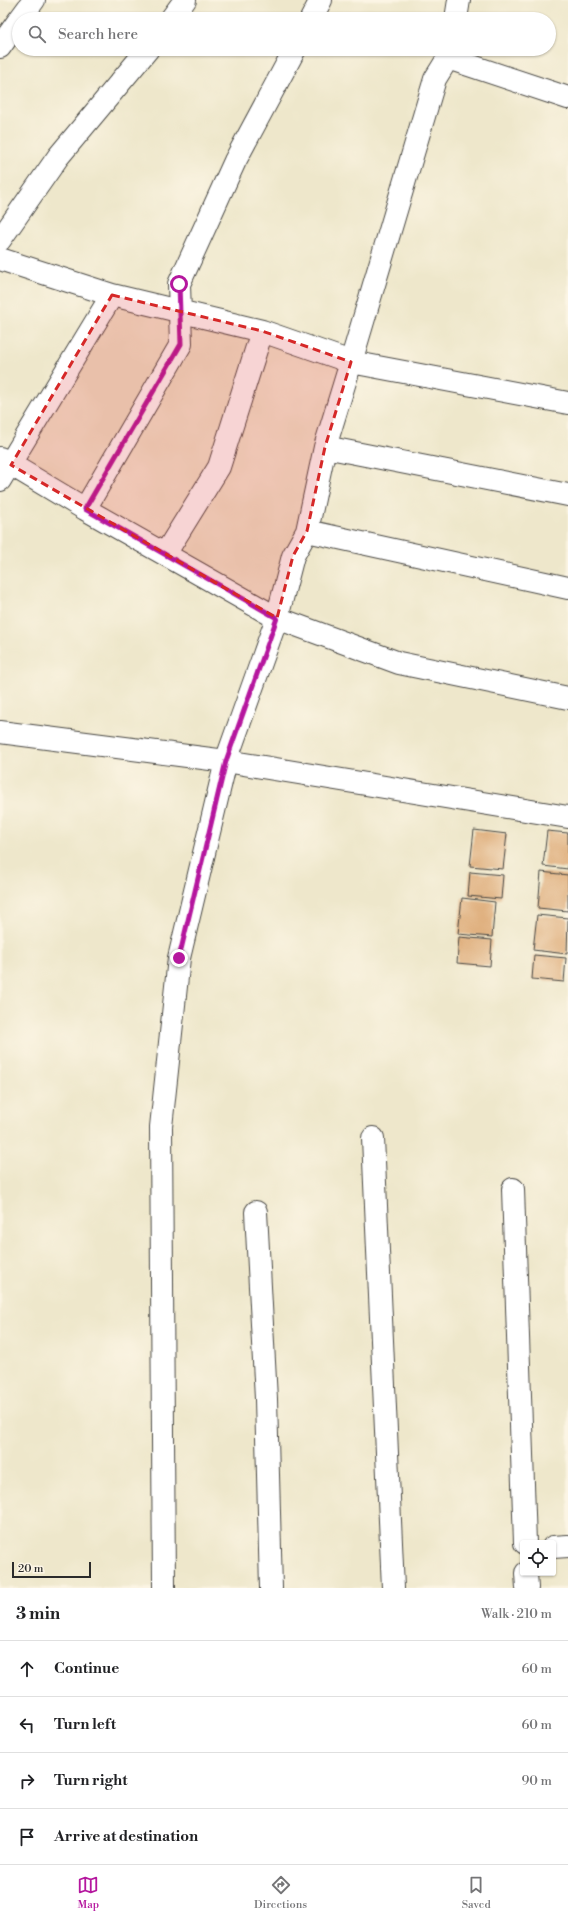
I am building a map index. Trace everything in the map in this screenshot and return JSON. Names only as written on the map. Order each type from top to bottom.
[{"type":"street","points":[[25,12],[34,0]]},
{"type":"street","points":[[176,12],[185,0]]},
{"type":"street","points":[[315,12],[321,0]]},
{"type":"street","points":[[457,12],[459,0]]},
{"type":"street","points":[[0,47],[12,30]]},
{"type":"street","points":[[0,240],[58,157],[142,56]]},
{"type":"street","points":[[85,509],[181,344],[179,284],[235,161],[291,56]]},
{"type":"street","points":[[164,1588],[161,1127],[179,958],[226,761],[277,618],[293,556],[307,531],[325,446],[352,362],[435,79],[448,56]]},
{"type":"street","points":[[454,56],[568,98]]},
{"type":"street","points":[[0,259],[112,296],[262,331],[352,362],[568,403]]},
{"type":"street","points":[[112,296],[4,468],[85,509],[277,618],[399,663],[568,698]]},
{"type":"street","points":[[165,554],[219,467],[262,331]]},
{"type":"street","points":[[325,446],[568,495]]},
{"type":"street","points":[[307,531],[568,588]]},
{"type":"street","points":[[0,732],[226,761],[568,817]]},
{"type":"street","points":[[373,1138],[392,1588]]},
{"type":"street","points":[[513,1189],[525,1540]]},
{"type":"street","points":[[256,1212],[266,1399],[271,1588]]},
{"type":"street","points":[[556,1547],[568,1546]]},
{"type":"street","points":[[526,1576],[527,1588]]},
{"type":"highlighted area","points":[[112,295],[262,331],[351,362],[325,447],[307,531],[293,556],[277,618],[11,465]]},
{"type":"building","points":[[474,830],[507,834],[503,869],[470,866]]},
{"type":"building","points":[[547,831],[568,833],[568,869],[543,866]]},
{"type":"building","points":[[470,872],[503,875],[501,899],[468,896]]},
{"type":"building","points":[[541,872],[568,875],[568,911],[538,908]]},
{"type":"building","points":[[462,898],[495,902],[492,937],[458,934]]},
{"type":"building","points":[[537,915],[568,918],[567,954],[533,950]]},
{"type":"building","points":[[459,937],[492,940],[490,966],[457,963]]},
{"type":"building","points":[[534,955],[566,958],[564,982],[532,979]]},
{"type":"route","points":[[179,284],[181,344],[85,509],[277,618],[226,761],[179,958]]}]
